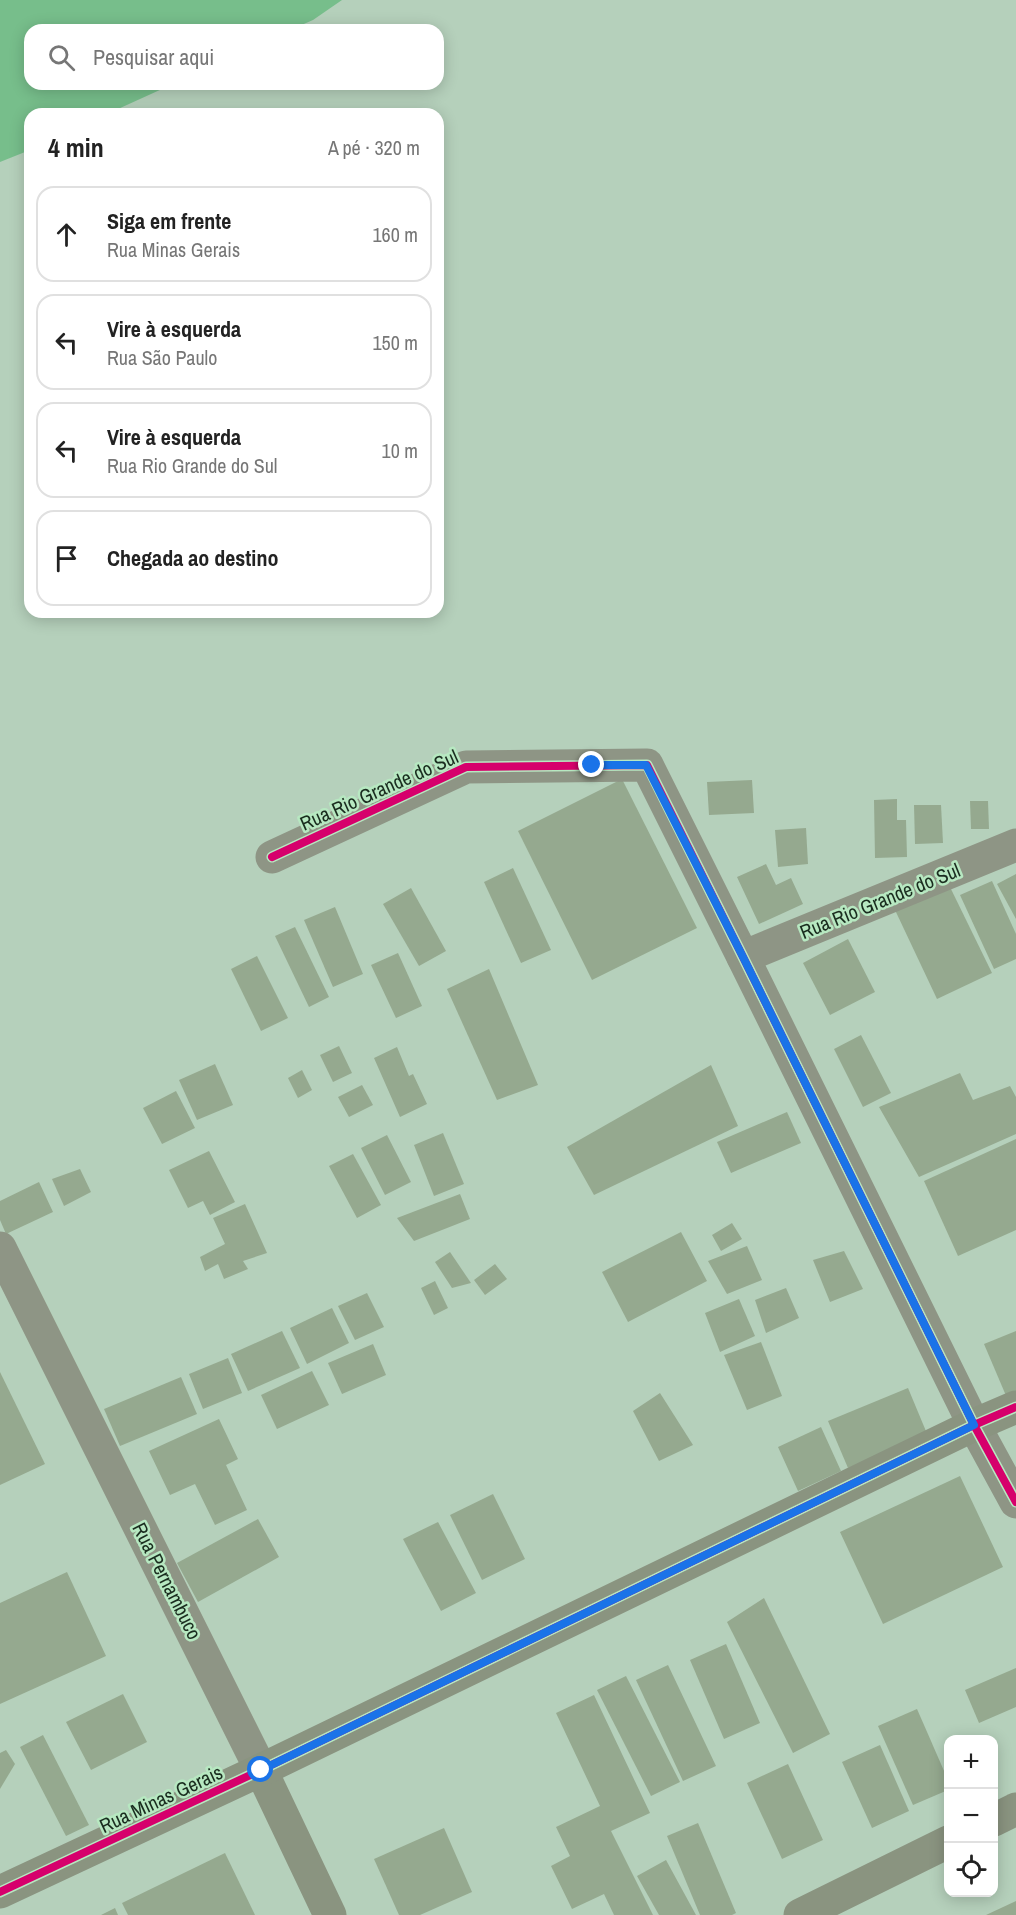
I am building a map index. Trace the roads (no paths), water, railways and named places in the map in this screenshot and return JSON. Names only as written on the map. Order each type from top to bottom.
[{"type":"street","name":"Rua Rio Grande do Sul","points":[[272,857],[466,767],[646,765],[743,957],[1016,846]]},
{"type":"street","points":[[743,957],[974,1425],[1016,1502]]},
{"type":"street","name":"Rua Pernambuco","points":[[0,1248],[261,1770],[330,1915]]},
{"type":"street","name":"Rua Minas Gerais","points":[[0,1892],[261,1770],[974,1425],[1016,1407]]},
{"type":"street","points":[[998,1818],[1016,1809]]},
{"type":"street","points":[[800,1915],[946,1843]]}]
